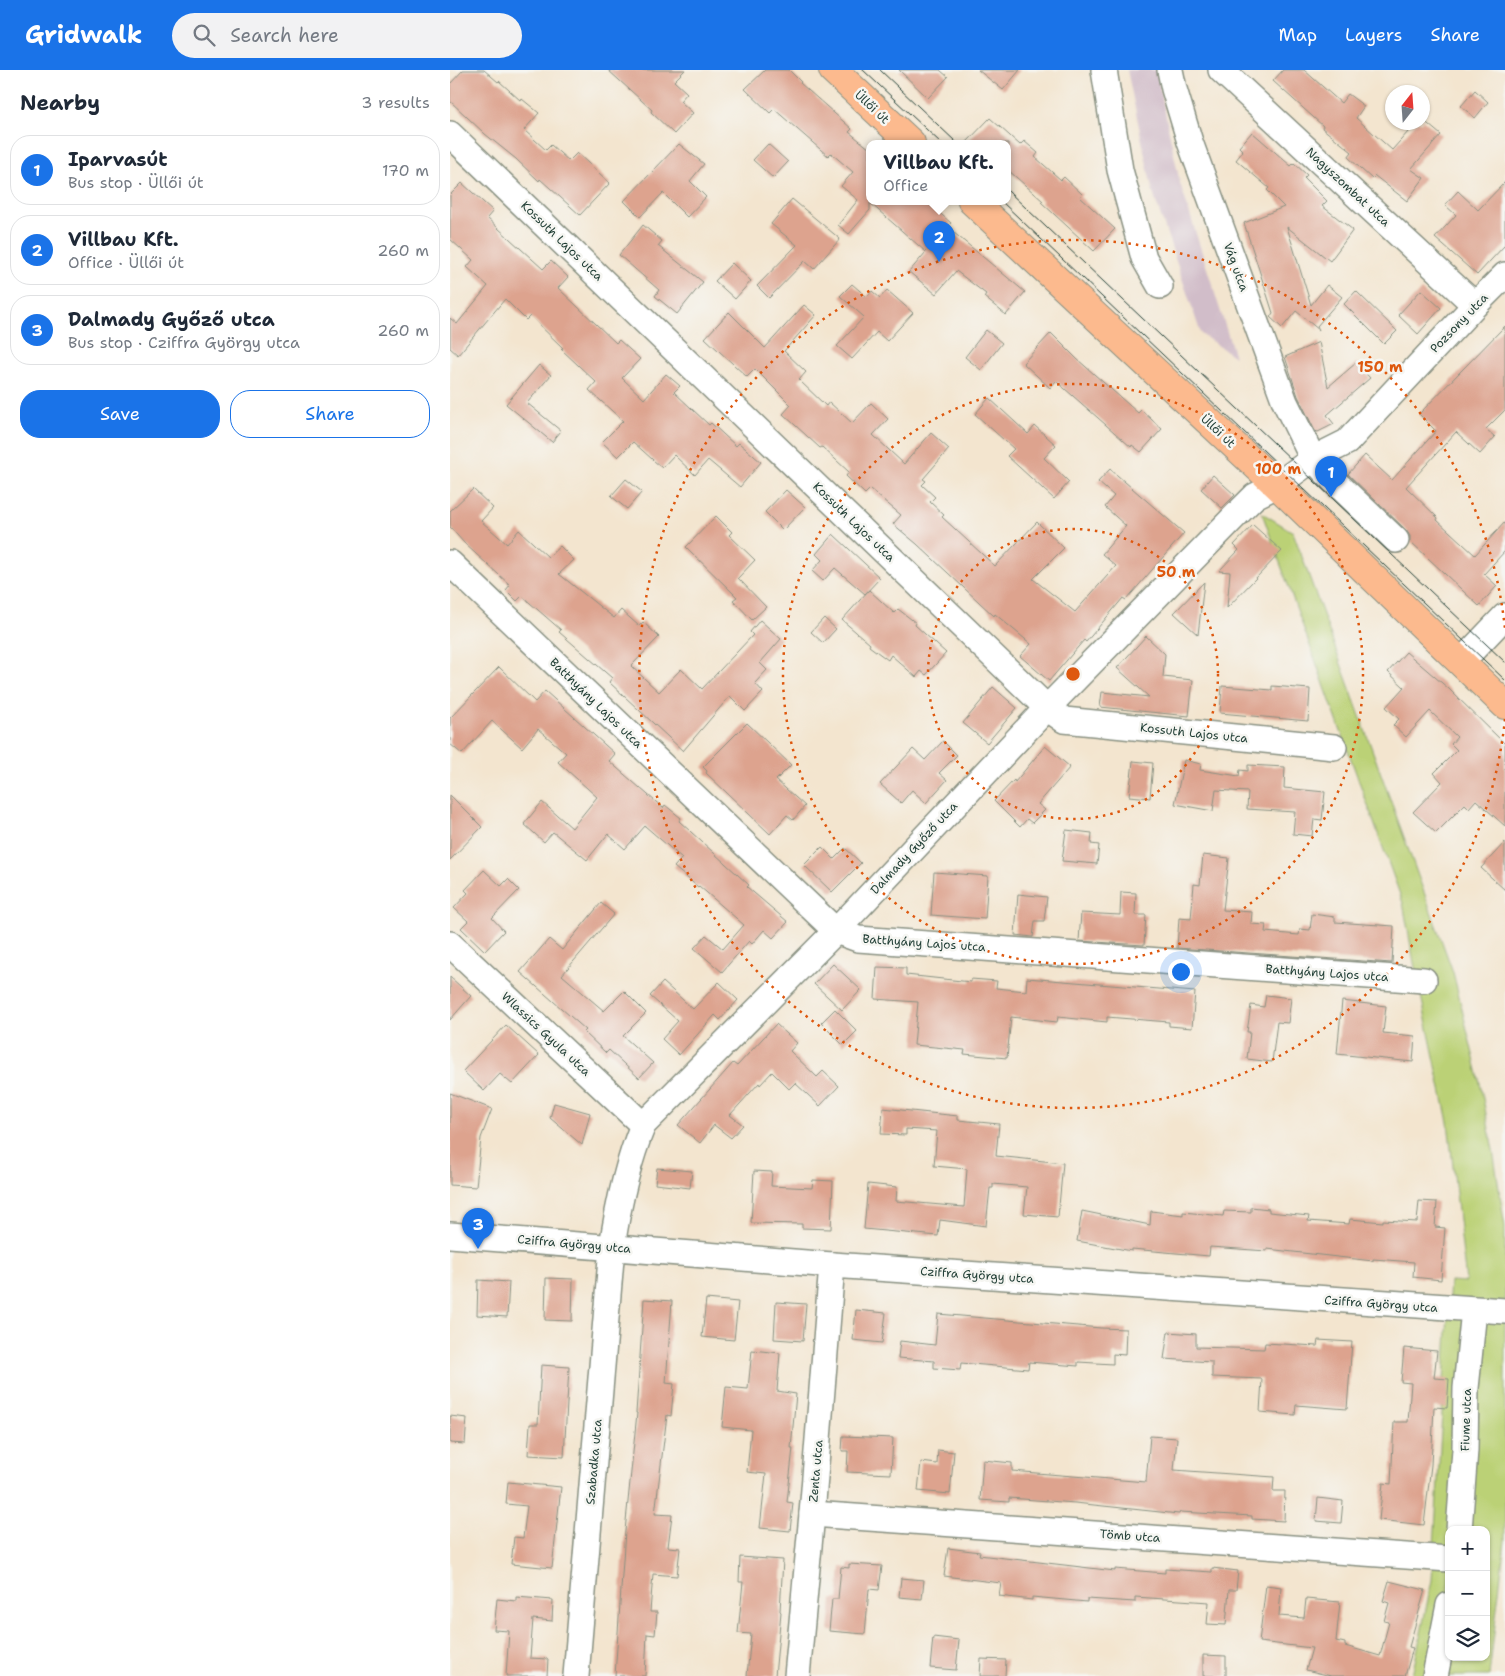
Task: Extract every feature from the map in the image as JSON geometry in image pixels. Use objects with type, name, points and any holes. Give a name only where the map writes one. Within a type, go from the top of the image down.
[{"type":"main road","name":"Üllői út","points":[[833,70],[908,140]]},
{"type":"main road","name":"Üllői út","points":[[976,205],[1277,485],[1505,705]]},
{"type":"street","points":[[1104,70],[1120,170],[1144,258],[1160,286]]},
{"type":"street","name":"Vág utca","points":[[1170,70],[1190,142],[1282,393],[1302,438],[1313,459],[1396,540]]},
{"type":"street","name":"Nagyszombat utca","points":[[1221,70],[1475,305]]},
{"type":"street","name":"Kossuth Lajos utca","points":[[450,134],[1047,708],[1064,720],[1334,747]]},
{"type":"street","name":"Pozsony utca","points":[[1277,485],[1313,459],[1347,442],[1475,305],[1505,276]]},
{"type":"street","name":"Dalmady Győző utca","points":[[612,1247],[633,1148],[643,1125],[836,931],[1047,708],[1255,496],[1277,485]]},
{"type":"street","name":"Batthyány Lajos utca","points":[[450,564],[836,931],[858,939],[1424,980]]},
{"type":"street","points":[[1460,662],[1505,616]]},
{"type":"street","name":"Wlassics Gyula utca","points":[[450,944],[643,1125]]},
{"type":"street","name":"Cziffra György utca","points":[[450,1235],[832,1265],[1505,1311]]},
{"type":"street","name":"Szabadka utca","points":[[576,1676],[612,1247]]},
{"type":"street","name":"Zenta utca","points":[[797,1676],[832,1265]]},
{"type":"street","name":"Fiume utca","points":[[1459,1526],[1465,1450],[1466,1388],[1474,1310]]},
{"type":"street","name":"Tömb utca","points":[[812,1514],[1445,1559]]},
{"type":"street","points":[[1435,1676],[1447,1616]]},
{"type":"shaded area","points":[[1127,70],[1156,70],[1180,183],[1235,357],[1201,334],[1153,193]]},
{"type":"green space","points":[[1262,513],[1293,532],[1453,972],[1480,1083],[1505,1227],[1505,1540],[1489,1676],[1412,1676],[1432,1580],[1450,1281],[1466,1282],[1448,1122],[1403,903]]},
{"type":"building","points":[[463,70],[484,70],[499,81],[521,101],[522,99],[539,113],[524,130],[546,150],[551,145],[569,161],[577,153],[610,183],[580,215],[485,134],[450,101],[450,84]]},
{"type":"building","points":[[608,70],[685,70],[674,81],[687,93],[680,101],[693,113],[674,134],[651,112],[652,110]]},
{"type":"building","points":[[765,70],[789,70],[800,83],[852,129],[849,132],[866,146],[866,205],[870,205],[870,210],[849,234],[838,225],[858,200],[841,186],[853,172],[831,153],[828,156],[774,109],[770,113],[745,89]]},
{"type":"building","points":[[899,70],[940,70],[948,77],[928,98]]},
{"type":"building","points":[[978,70],[1020,70],[1003,90]]},
{"type":"building","points":[[1283,70],[1304,70],[1341,103],[1348,94],[1364,106],[1356,118],[1392,150],[1410,130],[1430,130],[1430,126],[1441,135],[1411,169],[1424,178],[1407,201],[1375,176],[1372,179],[1348,157],[1352,152],[1322,128],[1323,126],[1273,81]]},
{"type":"building","points":[[1475,90],[1488,102],[1475,118],[1461,106]]},
{"type":"building","points":[[990,118],[1020,145],[1024,141],[1038,153],[1035,157],[1061,180],[1064,177],[1082,194],[1080,197],[1115,229],[1094,251],[1011,173],[1011,140],[969,140]]},
{"type":"building","points":[[1252,132],[1291,166],[1294,163],[1307,175],[1304,178],[1327,201],[1322,206],[1353,230],[1330,261],[1287,227],[1311,305],[1327,285],[1342,297],[1317,326],[1319,330],[1296,311],[1282,328],[1270,317],[1273,313],[1244,223],[1284,207],[1267,190],[1269,188],[1236,160],[1243,151],[1239,147]]},
{"type":"building","points":[[679,144],[704,164],[690,181],[706,197],[687,217],[663,193],[640,217],[624,201]]},
{"type":"building","points":[[768,144],[788,162],[773,178],[753,160]]},
{"type":"building","points":[[1505,182],[1505,245],[1477,275],[1435,238],[1456,215],[1445,205],[1458,191],[1478,210]]},
{"type":"building","points":[[462,183],[493,211],[487,218],[543,269],[551,261],[568,277],[558,288],[616,343],[619,340],[640,359],[622,378],[644,399],[666,374],[680,386],[674,392],[709,425],[711,423],[736,446],[739,443],[761,462],[740,487],[708,460],[695,475],[674,455],[662,468],[633,442],[618,457],[602,442],[623,421],[589,390],[596,382],[530,316],[526,320],[505,299],[458,355],[450,348],[450,318],[457,324],[488,286],[467,267],[473,260],[450,239],[450,195]]},
{"type":"building","points":[[792,199],[840,239],[814,269],[805,261],[769,298],[757,286],[797,245],[771,224]]},
{"type":"building","points":[[872,205],[931,205],[951,223],[947,227],[1025,292],[1006,315],[984,297],[986,294],[956,271],[936,294],[909,272],[926,252]]},
{"type":"building","points":[[643,225],[662,241],[658,246],[703,282],[677,314],[655,296],[659,290],[619,255]]},
{"type":"building","points":[[732,263],[751,281],[735,299],[715,281]]},
{"type":"building","points":[[852,284],[867,297],[872,291],[880,298],[887,290],[913,313],[887,341],[877,332],[852,359],[837,346],[864,317],[840,296]]},
{"type":"building","points":[[1421,290],[1441,308],[1418,334],[1398,315]]},
{"type":"building","points":[[1356,291],[1397,331],[1384,344],[1344,304]]},
{"type":"building","points":[[804,305],[816,315],[784,351],[806,372],[799,380],[826,406],[829,402],[852,423],[871,403],[888,419],[873,435],[904,464],[931,433],[949,449],[923,479],[926,481],[922,485],[935,497],[930,502],[944,515],[942,517],[995,566],[1037,522],[1064,548],[1033,579],[1075,612],[1116,566],[1102,554],[1126,526],[1105,507],[1114,496],[1098,482],[1110,469],[1184,533],[1126,600],[1123,598],[1086,642],[1084,640],[1049,681],[1020,656],[1031,644],[995,614],[994,616],[893,524],[901,515],[870,489],[865,494],[846,476],[849,472],[783,414],[791,405],[755,369],[747,377],[705,338],[729,312],[765,348]]},
{"type":"building","points":[[1505,326],[1505,410],[1486,429],[1495,437],[1480,454],[1456,432],[1406,487],[1438,518],[1437,520],[1475,555],[1505,522],[1505,551],[1484,574],[1497,586],[1479,606],[1410,541],[1410,536],[1406,530],[1348,474],[1365,455],[1392,480],[1436,431],[1419,414]]},
{"type":"building","points":[[986,330],[1002,343],[981,370],[965,357]]},
{"type":"building","points":[[1051,333],[1077,359],[1138,413],[1141,410],[1162,429],[1141,452],[1132,445],[1131,447],[1056,381],[1050,388],[1023,363]]},
{"type":"building","points":[[1319,342],[1328,387],[1356,363],[1370,378],[1327,415],[1334,424],[1318,432],[1315,431],[1298,396],[1285,357]]},
{"type":"building","points":[[539,365],[551,375],[527,403],[561,431],[552,442],[506,404]]},
{"type":"building","points":[[989,398],[1028,434],[1035,426],[1056,445],[1044,458],[1069,482],[1054,499],[1007,456],[1014,449],[975,414]]},
{"type":"building","points":[[1213,475],[1235,495],[1222,508],[1201,489]]},
{"type":"building","points":[[626,479],[642,492],[627,509],[611,496]]},
{"type":"building","points":[[473,489],[493,508],[481,521],[507,544],[519,530],[548,557],[560,546],[574,560],[559,574],[614,618],[621,610],[639,626],[643,622],[659,637],[631,666],[659,692],[681,669],[702,689],[753,635],[750,632],[760,620],[781,639],[760,663],[767,670],[755,683],[763,692],[745,711],[730,696],[683,751],[609,682],[612,678],[559,632],[561,630],[522,596],[517,601],[506,590],[510,585],[464,543],[450,527],[450,511]]},
{"type":"building","points":[[786,490],[805,507],[783,530],[765,512]]},
{"type":"building","points":[[716,516],[732,532],[729,535],[755,560],[738,578],[766,607],[752,620],[733,600],[737,597],[686,547]]},
{"type":"building","points":[[1253,525],[1282,551],[1227,608],[1230,572],[1219,571],[1239,550],[1234,545]]},
{"type":"building","points":[[833,534],[880,578],[865,594],[835,568],[823,581],[812,571],[822,560],[816,554]]},
{"type":"building","points":[[1204,582],[1198,635],[1174,613]]},
{"type":"building","points":[[869,590],[894,613],[898,609],[916,623],[915,625],[946,653],[926,675],[921,671],[916,677],[891,655],[888,660],[869,646],[870,644],[842,620]]},
{"type":"building","points":[[824,618],[836,629],[823,643],[811,632]]},
{"type":"building","points":[[1146,636],[1165,654],[1163,677],[1193,680],[1189,716],[1100,707],[1102,692],[1149,697],[1117,668]]},
{"type":"building","points":[[1406,652],[1449,689],[1505,744],[1505,826],[1476,800],[1469,808],[1465,804],[1436,833],[1413,812],[1442,782],[1434,773],[1457,750],[1451,744],[1457,737],[1430,711],[1406,737],[1393,725],[1399,719],[1386,707],[1404,687],[1388,672]]},
{"type":"building","points":[[499,667],[535,702],[545,691],[615,754],[609,761],[663,808],[665,805],[681,818],[679,821],[749,885],[747,887],[788,922],[773,938],[764,930],[752,944],[749,941],[722,972],[694,948],[706,935],[723,949],[744,925],[674,867],[682,858],[645,826],[625,849],[608,834],[587,860],[553,832],[544,842],[524,824],[542,802],[572,828],[597,797],[558,762],[566,753],[538,729],[522,748],[492,721],[462,754],[450,744],[450,718]]},
{"type":"building","points":[[1222,686],[1272,690],[1272,686],[1310,689],[1308,721],[1220,713]]},
{"type":"building","points":[[993,687],[1017,708],[987,743],[963,723]]},
{"type":"building","points":[[747,723],[791,765],[776,780],[805,806],[793,820],[787,815],[770,834],[706,773],[707,771],[703,767]]},
{"type":"building","points":[[943,741],[957,755],[939,773],[947,780],[926,803],[912,790],[901,803],[880,784],[913,749],[925,760]]},
{"type":"building","points":[[1045,746],[1070,767],[1038,804],[1045,810],[1032,823],[1027,819],[1020,827],[994,801],[1014,780],[1015,782]]},
{"type":"building","points":[[1184,760],[1201,764],[1200,770],[1239,776],[1240,770],[1248,771],[1248,765],[1285,767],[1284,788],[1325,792],[1322,820],[1314,819],[1312,836],[1293,834],[1295,812],[1247,809],[1248,792],[1216,790],[1213,811],[1175,804]]},
{"type":"building","points":[[1133,761],[1153,763],[1150,798],[1129,796]]},
{"type":"building","points":[[450,795],[482,827],[450,860]]},
{"type":"building","points":[[1066,830],[1092,833],[1091,844],[1099,845],[1097,864],[1062,861]]},
{"type":"building","points":[[1505,842],[1505,890],[1481,868]]},
{"type":"building","points":[[822,847],[834,859],[845,848],[861,863],[832,892],[804,865]]},
{"type":"building","points":[[1203,855],[1229,858],[1223,910],[1252,912],[1251,924],[1266,925],[1265,932],[1299,935],[1300,929],[1310,930],[1312,914],[1335,917],[1335,922],[1394,926],[1392,963],[1177,948],[1179,918],[1191,919],[1194,884],[1200,885]]},
{"type":"building","points":[[484,870],[501,886],[508,879],[519,890],[492,918],[504,931],[485,951],[461,928],[468,921],[454,908],[468,893],[465,890]]},
{"type":"building","points":[[934,872],[988,876],[985,919],[931,915]]},
{"type":"building","points":[[1121,892],[1136,893],[1135,915],[1146,915],[1144,945],[1079,941],[1081,913],[1120,915]]},
{"type":"building","points":[[1018,894],[1047,897],[1044,921],[1035,921],[1033,937],[1015,935]]},
{"type":"building","points":[[601,903],[614,914],[562,975],[604,1011],[624,991],[646,1013],[623,1036],[653,1063],[639,1078],[609,1050],[606,1053],[584,1032],[586,1030],[520,972],[549,939],[562,950]]},
{"type":"building","points":[[833,964],[861,990],[842,1010],[814,984]]},
{"type":"building","points":[[877,967],[906,968],[906,975],[971,982],[971,979],[997,981],[996,988],[1026,991],[1027,978],[1195,992],[1192,1028],[1169,1026],[1169,1022],[1107,1017],[1107,1022],[1058,1017],[1057,1022],[1011,1017],[1007,1058],[964,1054],[965,1050],[914,1045],[918,1002],[875,999]]},
{"type":"building","points":[[450,977],[471,996],[450,1020]]},
{"type":"building","points":[[663,982],[693,1009],[719,982],[738,1000],[720,1020],[715,1015],[679,1055],[662,1039],[678,1021],[650,996]]},
{"type":"building","points":[[1266,995],[1291,998],[1288,1023],[1277,1022],[1272,1062],[1247,1059],[1250,1032],[1247,1032],[1251,1005],[1264,1007]]},
{"type":"building","points":[[1342,1001],[1386,1006],[1383,1033],[1415,1036],[1413,1062],[1337,1054]]},
{"type":"building","points":[[835,1009],[857,1031],[843,1045],[821,1023]]},
{"type":"building","points":[[776,1024],[797,1043],[790,1051],[817,1077],[823,1071],[839,1086],[820,1106],[795,1083],[789,1089],[772,1072],[760,1085],[759,1083],[730,1115],[743,1125],[731,1138],[714,1125],[700,1143],[678,1125],[733,1063],[737,1066]]},
{"type":"building","points":[[506,1025],[539,1055],[512,1084],[500,1074],[484,1091],[463,1071]]},
{"type":"building","points":[[450,1093],[492,1109],[481,1138],[476,1187],[450,1185]]},
{"type":"building","points":[[554,1103],[590,1113],[582,1145],[550,1118]]},
{"type":"building","points":[[883,1108],[958,1116],[958,1120],[999,1124],[996,1156],[1063,1163],[1058,1217],[1024,1214],[1027,1187],[993,1184],[993,1188],[990,1188],[986,1226],[940,1220],[938,1236],[864,1229],[868,1184],[897,1187],[896,1201],[964,1207],[967,1169],[934,1166],[937,1131],[906,1129],[906,1135],[881,1134]]},
{"type":"building","points":[[657,1168],[692,1171],[690,1188],[655,1184]]},
{"type":"building","points":[[754,1171],[772,1172],[771,1186],[812,1188],[813,1180],[833,1181],[831,1229],[802,1228],[802,1224],[751,1223]]},
{"type":"building","points":[[1419,1201],[1437,1202],[1435,1227],[1445,1228],[1441,1280],[1413,1277],[1414,1262],[1373,1259],[1373,1261],[1267,1249],[1267,1251],[1210,1247],[1209,1256],[1132,1249],[1132,1251],[1077,1241],[1082,1211],[1150,1225],[1151,1211],[1183,1215],[1183,1212],[1223,1216],[1224,1211],[1251,1212],[1251,1207],[1269,1209],[1269,1212],[1309,1216],[1308,1221],[1349,1224],[1350,1219],[1383,1222],[1383,1220],[1417,1222]]},
{"type":"building","points":[[546,1278],[573,1279],[572,1321],[545,1320]]},
{"type":"building","points":[[478,1280],[509,1282],[507,1317],[477,1315]]},
{"type":"building","points":[[644,1299],[672,1301],[666,1383],[674,1384],[671,1416],[667,1415],[655,1514],[672,1515],[668,1547],[680,1548],[677,1576],[653,1574],[650,1612],[657,1612],[655,1635],[647,1634],[645,1676],[615,1676],[625,1531],[637,1413]]},
{"type":"building","points":[[706,1299],[738,1302],[734,1340],[702,1337]]},
{"type":"building","points":[[776,1302],[806,1304],[803,1341],[774,1339]]},
{"type":"building","points":[[856,1310],[886,1313],[882,1343],[853,1340]]},
{"type":"building","points":[[938,1314],[1126,1329],[1125,1355],[1113,1354],[1113,1364],[1078,1362],[1078,1366],[1029,1362],[1028,1369],[961,1363],[960,1370],[934,1368],[934,1361],[898,1358],[900,1341],[935,1345]]},
{"type":"building","points":[[1168,1332],[1196,1334],[1196,1347],[1264,1349],[1265,1343],[1317,1346],[1318,1340],[1352,1342],[1347,1409],[1296,1405],[1295,1415],[1260,1412],[1262,1379],[1212,1377],[1212,1362],[1164,1359]]},
{"type":"building","points":[[1404,1348],[1437,1351],[1434,1378],[1449,1379],[1447,1408],[1434,1407],[1431,1465],[1424,1525],[1379,1520],[1383,1483],[1391,1484],[1394,1422],[1408,1422],[1411,1383],[1401,1382]]},
{"type":"building","points":[[752,1350],[780,1353],[777,1391],[796,1394],[787,1502],[793,1503],[790,1531],[760,1528],[766,1474],[747,1472],[751,1430],[722,1427],[726,1387],[748,1389]]},
{"type":"building","points":[[541,1365],[569,1367],[564,1457],[528,1455],[530,1424],[538,1424]]},
{"type":"building","points":[[450,1416],[467,1418],[465,1444],[450,1443]]},
{"type":"building","points":[[843,1436],[893,1438],[891,1474],[847,1472],[848,1451],[842,1451]]},
{"type":"building","points":[[1150,1436],[1177,1438],[1174,1470],[1274,1477],[1273,1491],[1285,1491],[1284,1521],[1252,1519],[1252,1516],[1180,1512],[1179,1514],[1009,1498],[1009,1502],[980,1500],[983,1460],[1012,1463],[1012,1471],[1146,1482]]},
{"type":"building","points":[[938,1450],[954,1452],[950,1494],[918,1491],[921,1462],[937,1464]]},
{"type":"building","points":[[508,1482],[561,1487],[552,1568],[511,1564],[514,1537],[523,1538],[527,1506],[506,1504]]},
{"type":"building","points":[[1318,1498],[1343,1501],[1341,1523],[1316,1521]]},
{"type":"building","points":[[948,1548],[980,1552],[979,1555],[1115,1571],[1115,1569],[1165,1573],[1165,1569],[1212,1572],[1212,1568],[1238,1571],[1236,1590],[1229,1590],[1226,1625],[1207,1624],[1209,1602],[1135,1597],[1135,1602],[1087,1599],[1087,1602],[1032,1597],[1032,1600],[999,1596],[1001,1583],[944,1576]]},
{"type":"building","points":[[740,1557],[783,1560],[781,1612],[775,1676],[747,1676],[751,1634],[738,1633],[743,1582],[739,1582]]},
{"type":"building","points":[[849,1564],[882,1566],[879,1590],[869,1589],[865,1634],[829,1631],[832,1599],[838,1599],[841,1567],[849,1568]]},
{"type":"building","points":[[901,1578],[924,1580],[922,1599],[899,1597]]},
{"type":"building","points":[[1389,1581],[1425,1590],[1409,1647],[1413,1648],[1405,1676],[1331,1676],[1306,1670],[1312,1648],[1259,1642],[1266,1585],[1281,1587],[1279,1616],[1304,1618],[1306,1599],[1340,1602],[1336,1641],[1345,1643],[1345,1646],[1380,1656],[1389,1622],[1384,1621],[1389,1603],[1383,1601]]},
{"type":"building","points":[[516,1597],[553,1600],[552,1621],[533,1619],[530,1658],[548,1659],[547,1676],[506,1676],[509,1631],[494,1630],[497,1599],[516,1601]]},
{"type":"building","points":[[933,1637],[959,1640],[956,1670],[930,1668]]},
{"type":"building","points":[[1203,1655],[1226,1656],[1226,1676],[1203,1676]]},
{"type":"building","points":[[981,1659],[1006,1660],[1005,1676],[980,1676]]},
{"type":"tram line","points":[[863,70],[938,140]]},
{"type":"tram line","points":[[880,70],[954,140]]},
{"type":"tram line","points":[[1011,194],[1505,662]]},
{"type":"tram line","points":[[1005,205],[1505,680]]},
{"type":"place","name":"Villbau Kft.","points":[[939,262]]},
{"type":"place","name":"Iparvasút","points":[[1331,497]]},
{"type":"place","name":"Dalmady Győző utca","points":[[478,1249]]}]
